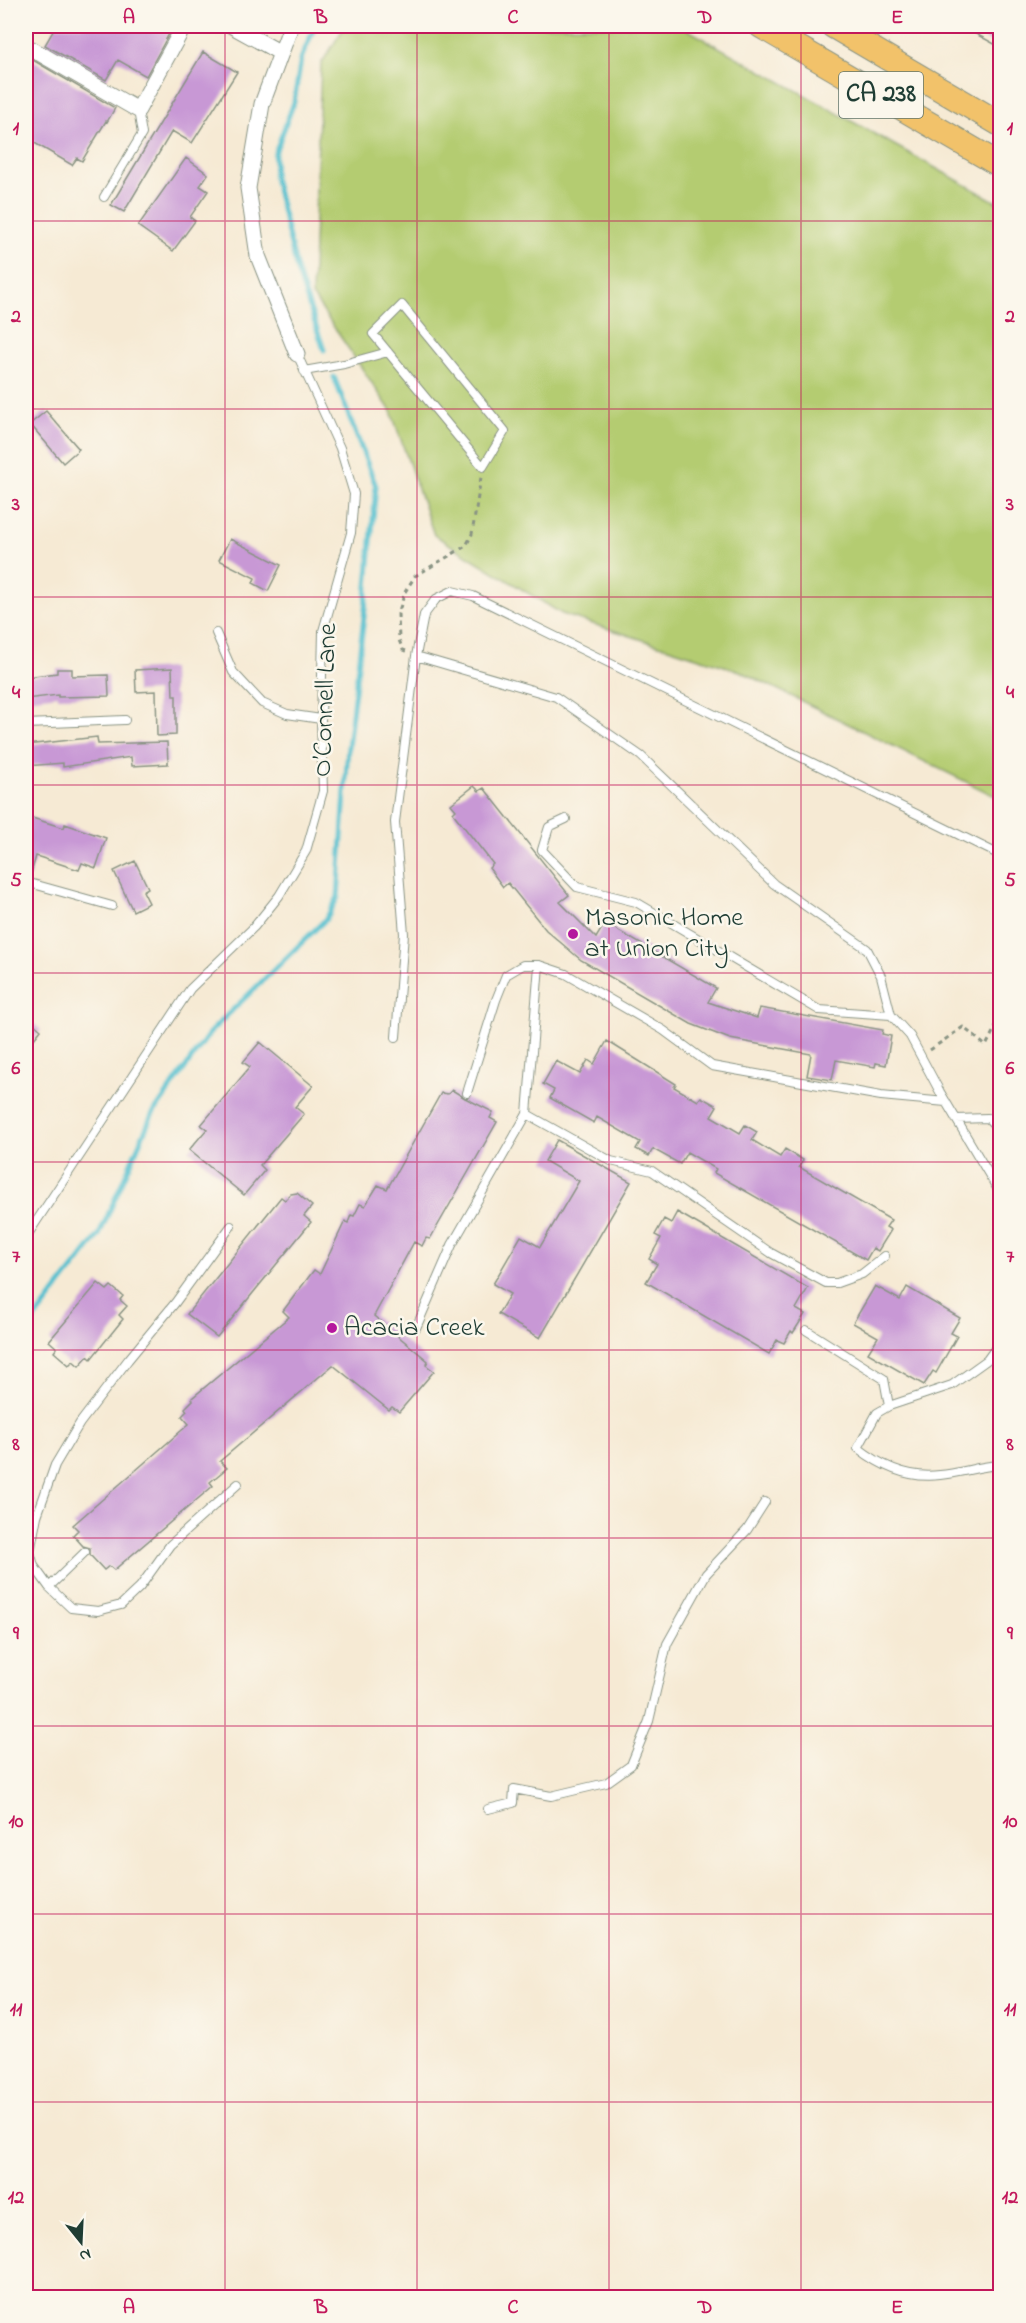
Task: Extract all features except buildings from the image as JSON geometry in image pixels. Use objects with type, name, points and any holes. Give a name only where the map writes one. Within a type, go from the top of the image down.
[{"type":"main road","name":"CA 238","points":[[761,26],[1000,165]]},
{"type":"main road","name":"CA 238","points":[[833,26],[1000,124]]},
{"type":"street","points":[[32,49],[138,110],[184,26]]},
{"type":"street","points":[[232,26],[279,52]]},
{"type":"street","name":"O’Connell Lane","points":[[291,26],[279,52],[262,104],[248,188],[258,256],[297,354]]},
{"type":"lane","points":[[104,197],[142,134],[138,110]]},
{"type":"lane","points":[[402,305],[504,431],[483,467],[373,334],[402,305]]},
{"type":"lane","points":[[304,371],[344,364],[388,352]]},
{"type":"lane","name":"O’Connell Lane","points":[[26,1237],[190,989],[254,927],[279,896],[306,851],[324,791],[321,719],[323,632],[351,533],[354,494],[340,448],[297,354]]},
{"type":"lane","points":[[396,1037],[404,934],[395,822],[416,656],[424,615],[436,599],[452,591],[473,596],[1000,855]]},
{"type":"lane","points":[[216,633],[233,672],[262,703],[287,714],[321,719]]},
{"type":"lane","points":[[416,656],[556,698],[641,756],[774,884],[867,949],[881,976],[891,1015],[910,1036],[1000,1193]]},
{"type":"lane","points":[[26,724],[125,720]]},
{"type":"lane","points":[[566,819],[549,827],[542,850],[577,887],[636,902],[819,1010],[891,1015]]},
{"type":"lane","points":[[26,882],[112,906]]},
{"type":"lane","points":[[467,1093],[506,975],[523,965],[539,965],[566,974],[663,1030],[712,1066],[881,1096],[946,1102]]},
{"type":"lane","points":[[416,1328],[452,1245],[527,1114],[539,965]]},
{"type":"lane","points":[[527,1114],[611,1161],[652,1171],[771,1253],[826,1283],[837,1283],[862,1274],[885,1256]]},
{"type":"lane","points":[[956,1119],[988,1118],[1000,1131]]},
{"type":"lane","points":[[231,1226],[175,1303],[80,1423],[55,1465],[37,1516],[30,1552],[34,1566],[49,1587],[71,1608],[98,1611],[121,1605],[140,1587],[170,1545],[238,1484]]},
{"type":"lane","points":[[806,1330],[884,1379],[889,1406]]},
{"type":"lane","points":[[1000,1342],[987,1360],[952,1385],[889,1406],[877,1413],[858,1448],[873,1460],[898,1471],[938,1476],[1000,1465]]},
{"type":"lane","points":[[488,1809],[513,1803],[514,1789],[551,1796],[606,1783],[631,1765],[649,1721],[667,1644],[706,1574],[747,1530],[765,1503]]},
{"type":"lane","points":[[49,1587],[85,1552]]},
{"type":"path","points":[[416,656],[403,650],[399,640],[398,614],[405,592],[415,576],[466,546],[472,534],[483,467]]},
{"type":"path","points":[[921,1056],[963,1027],[986,1046],[1000,1018]]},
{"type":"green space","points":[[345,26],[681,26],[1000,204],[1000,796],[997,797],[740,671],[562,614],[434,535],[391,411],[312,295],[321,64]]},
{"type":"waterway","points":[[315,26],[301,59],[294,102],[275,153],[274,177],[297,270],[324,350]]},
{"type":"waterway","points":[[26,1330],[99,1235],[152,1115],[211,1031],[326,919],[338,897],[348,747],[365,609],[376,486],[334,377]]},
{"type":"place","name":"Masonic Home at Union City","points":[[573,934]]},
{"type":"place","name":"Acacia Creek","points":[[332,1328]]}]
